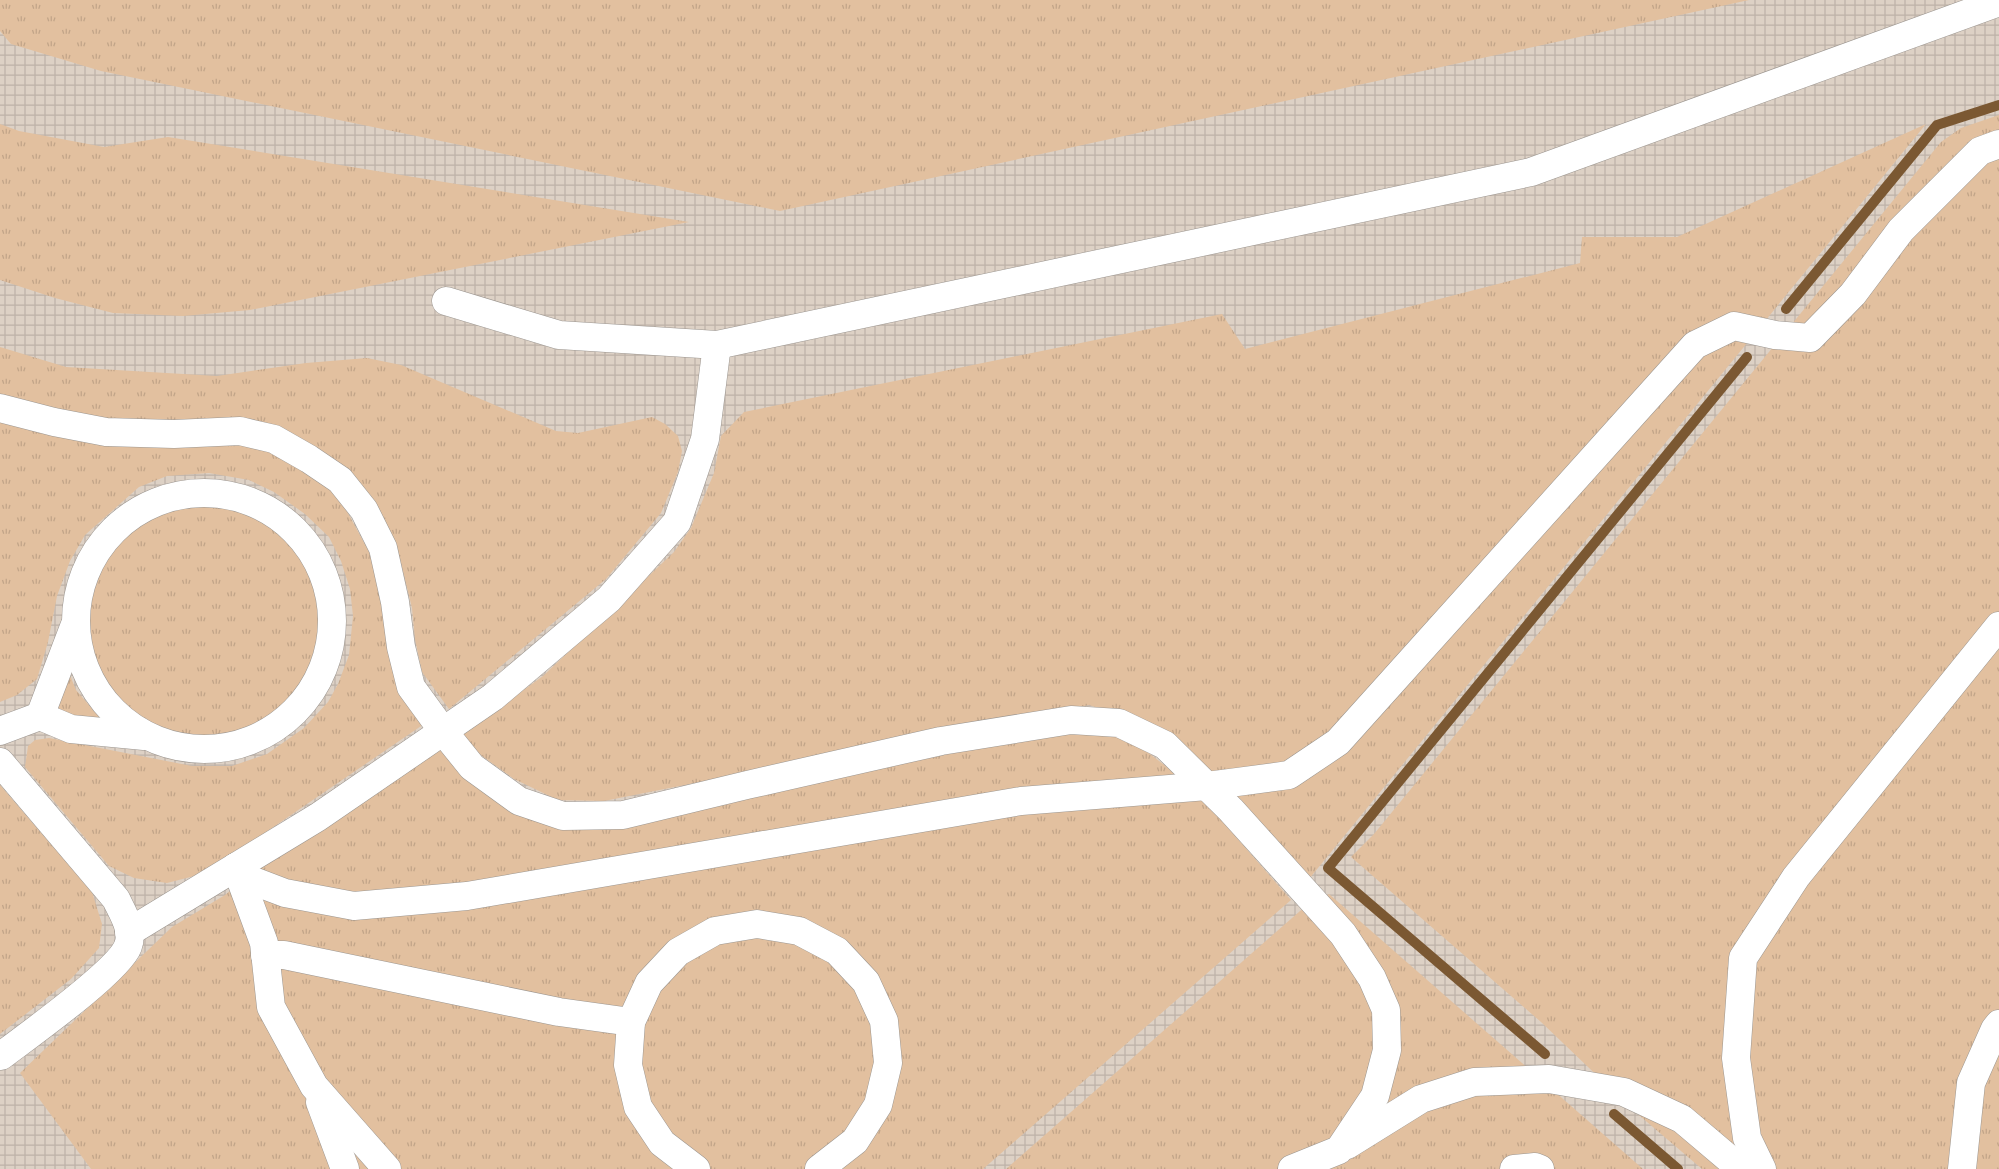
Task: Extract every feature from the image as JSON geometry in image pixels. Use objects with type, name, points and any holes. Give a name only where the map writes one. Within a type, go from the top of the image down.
[{"type":"lane","points":[[446,301],[559,335],[717,345],[1531,172],[1999,2]]},
{"type":"lane","points":[[236,867],[248,879],[285,893],[354,906],[467,896],[1021,801],[1207,786],[1289,775],[1338,742],[1695,345],[1734,326],[1775,335],[1810,338],[1853,294],[1901,230],[1980,151],[1999,144]]},
{"type":"lane","points":[[129,932],[318,816],[493,697],[609,599],[677,522],[705,439],[717,345]]},
{"type":"lane","points":[[0,408],[54,422],[106,432],[174,434],[240,431],[274,439],[340,480],[364,510],[383,548],[395,602],[401,648],[411,686],[443,731],[472,767],[519,801],[563,816],[623,815],[941,741],[1071,720],[1119,723],[1165,746],[1231,810],[1343,934],[1372,978],[1386,1010],[1387,1050],[1375,1096],[1340,1150],[1292,1169]]},
{"type":"lane","points":[[0,731],[40,716],[71,729],[145,736],[185,749],[227,748],[267,734],[300,708],[323,672],[333,632],[330,590],[313,551],[285,520],[248,500],[207,492],[166,498],[128,517],[98,548],[80,585],[75,627],[40,716]]},
{"type":"lane","points":[[1762,1169],[1747,1138],[1736,1058],[1743,958],[1796,877],[1999,626]]},
{"type":"lane","points":[[75,627],[81,660],[95,691],[117,717],[145,736]]},
{"type":"lane","points":[[0,762],[116,899],[129,926],[128,946],[119,960],[83,992],[0,1056]]},
{"type":"lane","points":[[236,867],[264,943],[271,1007],[314,1086],[344,1169]]},
{"type":"lane","points":[[696,1169],[662,1143],[638,1107],[628,1065],[631,1022],[649,983],[678,952],[715,931],[758,924],[800,931],[838,951],[866,982],[884,1020],[888,1063],[878,1105],[855,1141],[819,1169]]},
{"type":"lane","points":[[265,955],[284,955],[559,1012],[631,1022]]},
{"type":"lane","points":[[1962,1169],[1971,1083],[1999,1024]]},
{"type":"lane","points":[[1307,1169],[1421,1100],[1474,1082],[1549,1079],[1624,1092],[1649,1103],[1682,1119],[1741,1169]]},
{"type":"lane","points":[[314,1086],[387,1169]]},
{"type":"lane","points":[[1514,1169],[1540,1169]]},
{"type":"shaded area","points":[[0,0],[1999,0],[1999,1169],[0,1169]]},
{"type":"green space","points":[[0,0],[1749,0],[780,211],[101,71],[11,44],[0,31]]},
{"type":"green space","points":[[1999,115],[1999,1169],[1702,1169],[1633,1110],[1541,1022],[1351,857],[1374,834],[1941,142],[1961,128]]},
{"type":"green space","points":[[0,124],[19,131],[104,147],[168,137],[689,222],[250,310],[183,316],[113,313],[55,298],[0,280]]},
{"type":"green space","points":[[1926,124],[1309,879],[1121,715],[1089,705],[604,801],[558,800],[514,779],[471,748],[463,734],[543,676],[674,552],[691,528],[714,473],[721,436],[744,412],[1222,314],[1245,349],[1580,263],[1582,237],[1677,237]]},
{"type":"green space","points":[[0,347],[66,367],[217,376],[306,363],[367,358],[401,365],[556,431],[578,433],[652,417],[665,424],[678,436],[682,451],[678,472],[661,513],[606,579],[449,709],[422,672],[415,639],[412,608],[398,551],[383,516],[358,483],[241,419],[126,422],[66,414],[0,394]]},
{"type":"green space","points":[[0,415],[237,443],[299,461],[338,495],[373,559],[427,722],[206,873],[167,883],[134,878],[109,866],[25,767],[28,746],[35,740],[49,738],[192,766],[232,766],[267,754],[304,728],[328,702],[338,684],[349,655],[353,616],[350,589],[341,561],[329,537],[305,514],[274,492],[249,480],[209,473],[167,476],[139,487],[85,535],[70,561],[57,596],[48,642],[37,679],[17,695],[0,702]]},
{"type":"green space","points":[[206,505],[240,510],[250,514],[270,525],[288,539],[302,557],[313,577],[317,587],[322,621],[317,655],[313,665],[302,685],[288,703],[270,717],[250,728],[240,732],[206,737],[172,732],[162,728],[142,717],[124,703],[110,685],[99,665],[95,655],[90,621],[95,587],[99,577],[110,557],[124,539],[142,525],[162,514],[172,510]]},
{"type":"green space","points":[[67,668],[76,690],[100,718],[65,717],[56,708]]},
{"type":"green space","points":[[1081,728],[1124,734],[1172,771],[1208,805],[1291,900],[983,1169],[91,1169],[20,1073],[172,927],[225,895],[251,873],[444,747],[537,819],[767,792]]},
{"type":"green space","points":[[0,785],[92,892],[102,924],[99,948],[71,979],[0,1034]]},
{"type":"green space","points":[[1329,894],[1643,1169],[1006,1169],[1300,911]]},
{"type":"waterway","points":[[1786,309],[1937,125],[1999,105]]},
{"type":"waterway","points":[[1545,1054],[1328,868],[1747,357]]},
{"type":"waterway","points":[[1614,1114],[1678,1169]]}]
